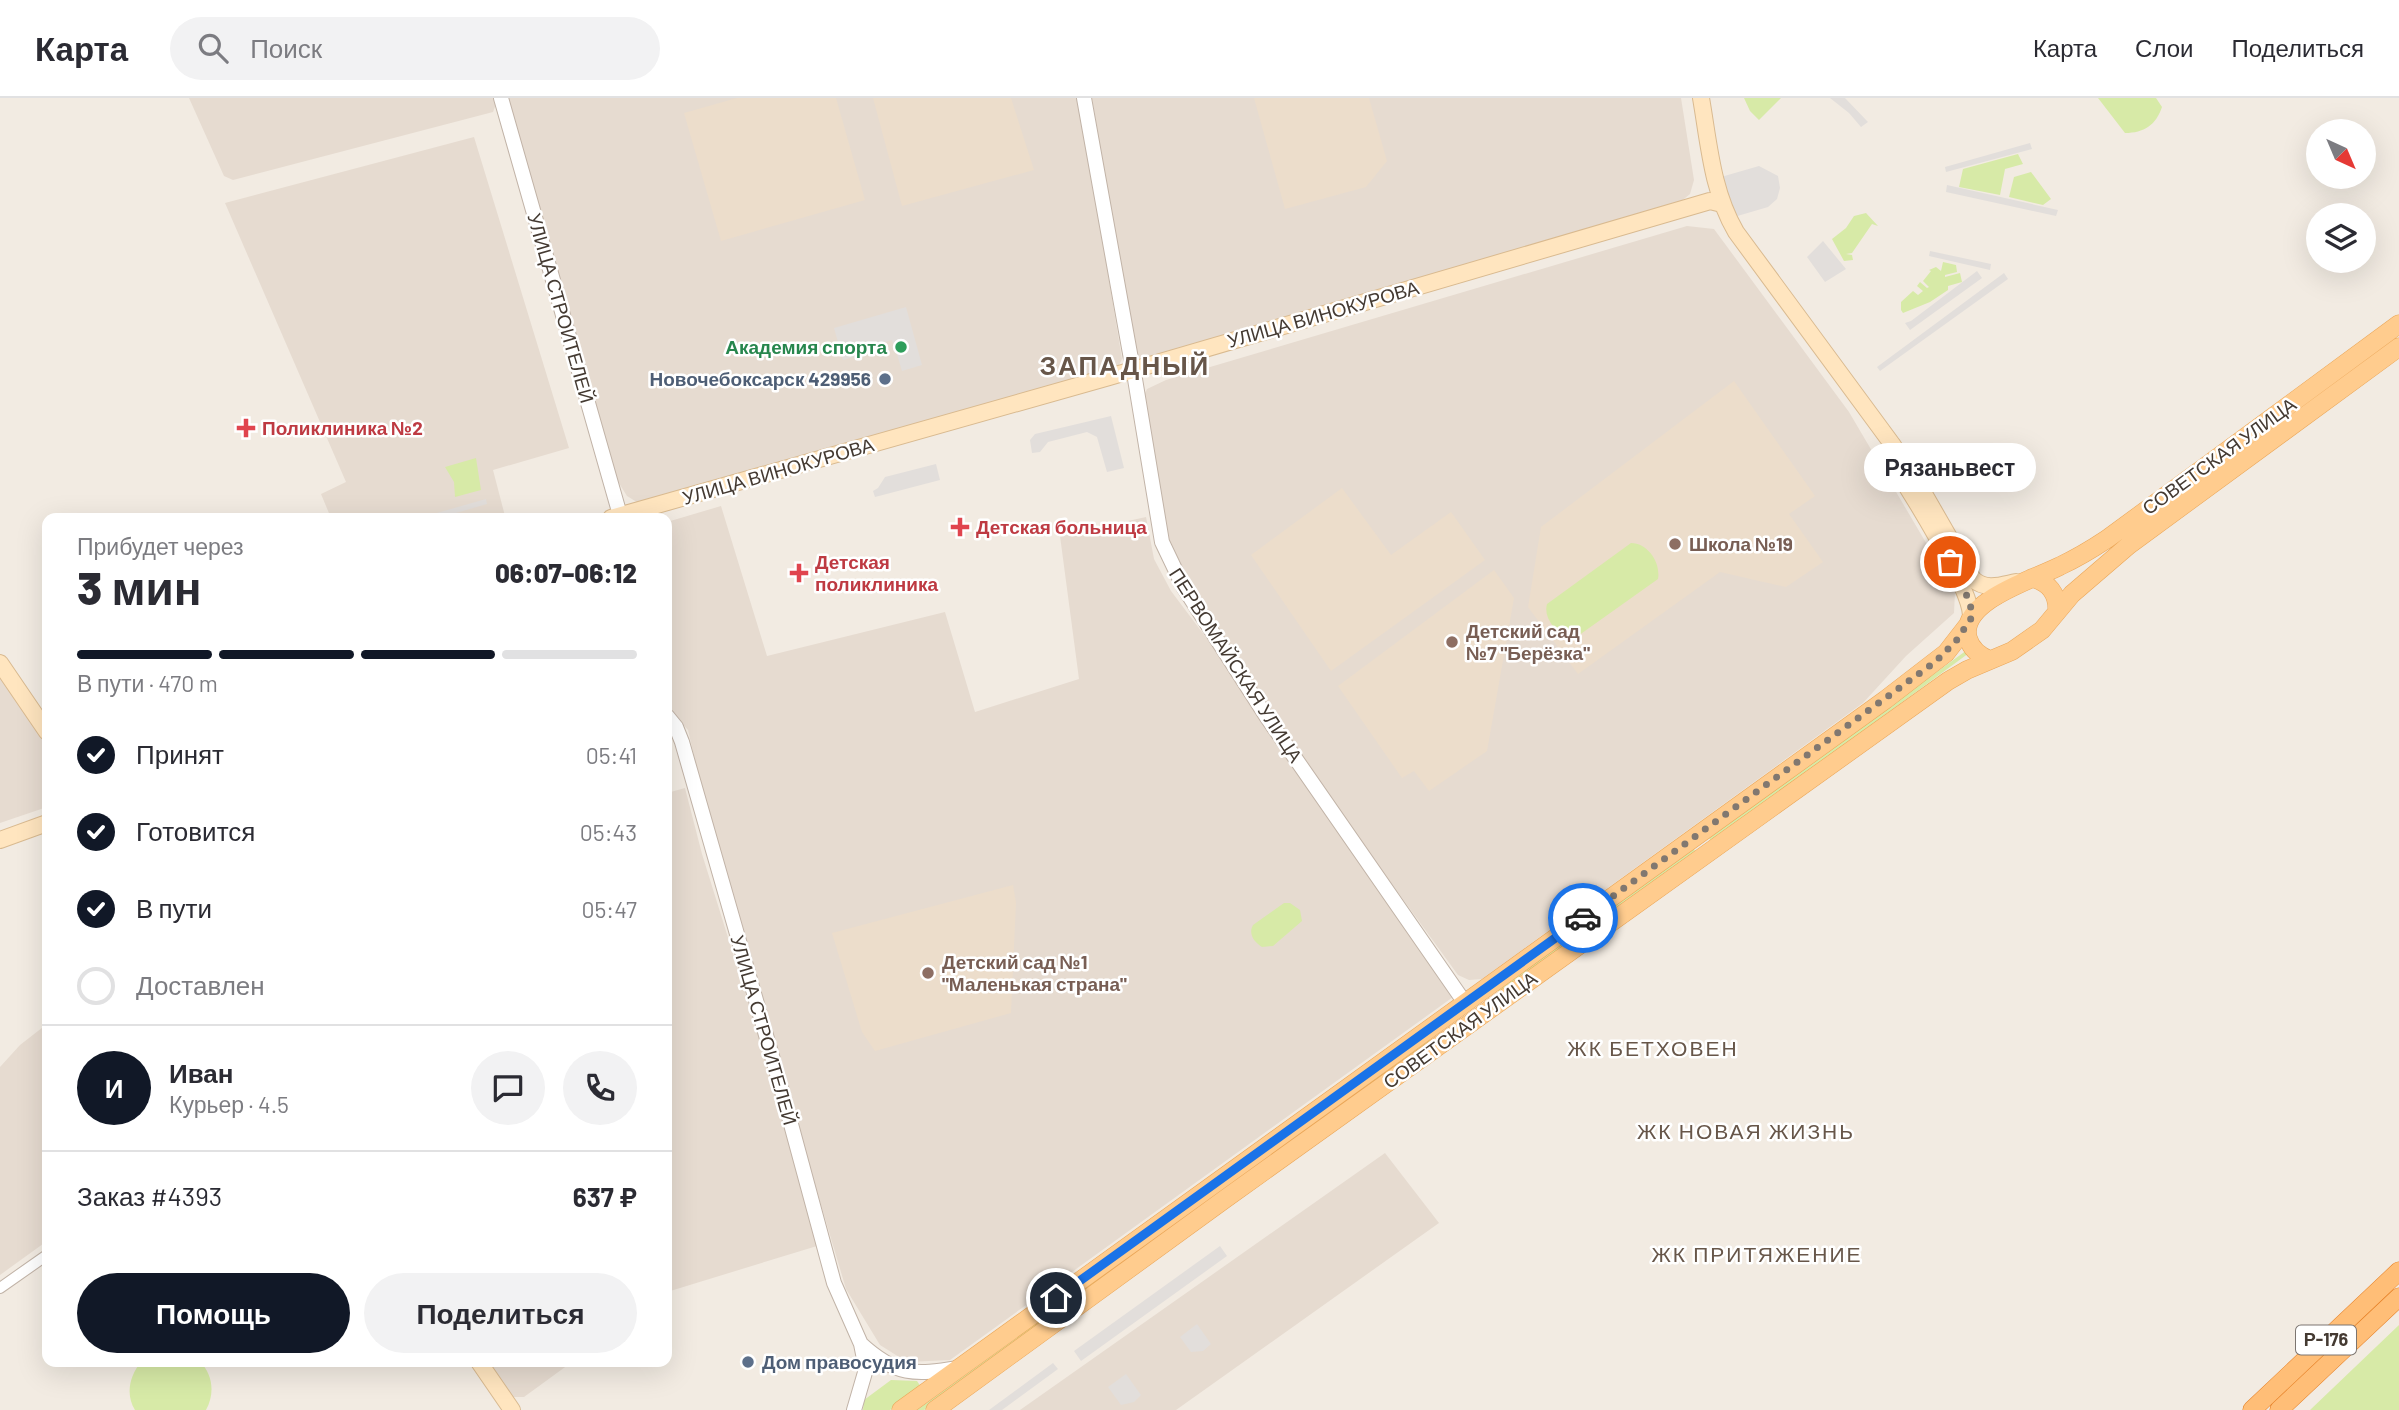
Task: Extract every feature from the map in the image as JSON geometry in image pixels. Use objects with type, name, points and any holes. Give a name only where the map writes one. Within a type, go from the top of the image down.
[{"type":"highway","name":"Р-176","points":[[2252,1410],[2399,1271]]},
{"type":"highway","name":"Р-176","points":[[2279,1410],[2399,1297]]},
{"type":"main road","points":[[1690,98],[1715,205],[1843,386],[1897,471],[1970,602],[1970,644],[1990,660]]},
{"type":"main road","points":[[1701,98],[1715,205]]},
{"type":"main road","name":"УЛИЦА ВИНОКУРОВА","points":[[633,513],[1134,375],[1715,205]]},
{"type":"main road","name":"СОВЕТСКАЯ УЛИЦА","points":[[901,1410],[1935,662],[1956,641],[1969,621],[2010,587],[2056,568],[2107,539],[2399,324]]},
{"type":"main road","name":"СОВЕТСКАЯ УЛИЦА","points":[[935,1410],[1948,681],[2012,652],[2042,630],[2100,568],[2129,545],[2399,346]]},
{"type":"main road","points":[[1843,386],[1919,485],[1973,579],[1982,586],[2028,579],[2042,580],[2056,597],[2057,611]]},
{"type":"main road","name":"УЛИЦА ВИНОКУРОВА","points":[[661,513],[847,456]]},
{"type":"main road","points":[[0,663],[42,725]]},
{"type":"main road","points":[[0,829],[42,815]]},
{"type":"main road","points":[[0,841],[42,825]]},
{"type":"main road","points":[[1696,836],[1708,853]]},
{"type":"main road","name":"ПЕРВОМАЙСКАЯ УЛИЦА","points":[[1465,1003],[1476,1019]]},
{"type":"main road","points":[[1214,1184],[1225,1199]]},
{"type":"main road","points":[[482,1367],[512,1410]]},
{"type":"street","name":"УЛИЦА СТРОИТЕЛЕЙ","points":[[501,98],[617,513]]},
{"type":"street","name":"ПЕРВОМАЙСКАЯ УЛИЦА","points":[[1084,98],[1162,542],[1184,589],[1266,716],[1465,1003]]},
{"type":"street","name":"УЛИЦА СТРОИТЕЛЕЙ","points":[[672,722],[682,742],[834,1283],[861,1344],[866,1369],[854,1410]]},
{"type":"street","points":[[0,1288],[42,1259]]},
{"type":"street","points":[[861,1344],[879,1360],[908,1372],[928,1373],[960,1367]]},
{"type":"shaded area","points":[[189,98],[495,98],[496,104],[493,112],[233,180],[224,176]]},
{"type":"shaded area","points":[[507,98],[1079,98],[1122,359],[1117,369],[640,504],[627,496],[617,480]]},
{"type":"shaded area","points":[[737,98],[836,98],[865,200],[721,241],[684,113]]},
{"type":"shaded area","points":[[873,98],[1011,98],[1034,170],[902,206]]},
{"type":"shaded area","points":[[1092,98],[1681,98],[1694,180],[1690,194],[1679,203],[1144,362],[1134,354]]},
{"type":"shaded area","points":[[1254,98],[1369,98],[1387,161],[1366,187],[1285,209]]},
{"type":"shaded area","points":[[1830,98],[1845,98],[1868,122],[1861,127]]},
{"type":"shaded area","points":[[474,137],[569,448],[493,470],[504,513],[329,513],[321,494],[346,482],[225,203]]},
{"type":"shaded area","points":[[2030,143],[2032,149],[1946,172],[1945,167]]},
{"type":"shaded area","points":[[1759,166],[1778,176],[1780,188],[1777,199],[1768,207],[1734,217],[1721,177]]},
{"type":"shaded area","points":[[1947,185],[2058,210],[2056,216],[1946,192]]},
{"type":"shaded area","points":[[1687,226],[1714,229],[1849,412],[1955,592],[1954,613],[1906,656],[1863,703],[1482,979],[1469,980],[1458,975],[1266,711],[1181,580],[1164,540],[1141,401],[1147,389],[1166,380]]},
{"type":"shaded area","points":[[1823,241],[1846,269],[1825,282],[1807,257]]},
{"type":"shaded area","points":[[1930,251],[1991,264],[1990,270],[1929,256]]},
{"type":"shaded area","points":[[1977,271],[1982,278],[1910,330],[1905,323]]},
{"type":"shaded area","points":[[2004,273],[2008,279],[1880,371],[1877,367]]},
{"type":"shaded area","points":[[906,307],[922,365],[902,371],[896,351],[904,349],[903,345],[894,347],[892,340],[860,349],[861,355],[843,360],[834,328]]},
{"type":"shaded area","name":"Школа №19","points":[[1734,381],[1815,496],[1789,514],[1823,562],[1786,587],[1720,572],[1578,674],[1528,607],[1541,527]]},
{"type":"shaded area","points":[[1111,416],[1124,468],[1107,472],[1097,437],[1087,432],[1048,442],[1040,452],[1032,453],[1030,440],[1035,434]]},
{"type":"shaded area","points":[[936,464],[940,480],[875,497],[873,491],[885,477]]},
{"type":"shaded area","points":[[1342,488],[1391,555],[1451,512],[1485,560],[1331,671],[1251,555]]},
{"type":"shaded area","points":[[486,499],[487,504],[456,513],[437,513]]},
{"type":"shaded area","points":[[721,506],[767,656],[945,612],[975,712],[1079,679],[1060,536],[1146,517],[1154,559],[1171,591],[1281,737],[1278,746],[1453,997],[950,1360],[907,1362],[880,1345],[846,1289],[716,851],[688,730],[672,712],[672,521]]},
{"type":"shaded area","name":"Детский сад №7 \"Берёзка\"","points":[[1494,570],[1514,598],[1487,751],[1429,791],[1414,771],[1402,778],[1338,686]]},
{"type":"shaded area","points":[[0,678],[42,739],[42,809],[0,823]]},
{"type":"shaded area","points":[[685,788],[702,854],[778,1098],[817,1246],[672,1290],[672,792]]},
{"type":"shaded area","name":"Детский сад №1 \"Маленькая страна\"","points":[[1013,885],[1016,903],[1011,1013],[875,1051],[862,1032],[832,933]]},
{"type":"shaded area","points":[[42,1028],[42,1245],[0,1275],[0,1067],[20,1045]]},
{"type":"shaded area","points":[[1385,1153],[1439,1223],[1176,1410],[1020,1410]]},
{"type":"shaded area","points":[[1220,1246],[1227,1256],[1081,1361],[1074,1351]]},
{"type":"shaded area","points":[[1197,1324],[1211,1344],[1203,1351],[1191,1352],[1180,1337]]},
{"type":"shaded area","points":[[1053,1363],[1058,1369],[1002,1410],[989,1410]]},
{"type":"shaded area","points":[[490,1367],[565,1367],[524,1397],[511,1397]]},
{"type":"shaded area","points":[[1126,1374],[1141,1395],[1134,1402],[1121,1405],[1108,1387]]},
{"type":"green space","points":[[1744,98],[1781,98],[1759,120],[1750,111]]},
{"type":"green space","points":[[2098,98],[2156,98],[2162,107],[2148,127],[2125,133]]},
{"type":"green space","points":[[2018,154],[2023,164],[2005,169],[2000,195],[1959,187],[1963,169]]},
{"type":"green space","points":[[2031,172],[2051,199],[2043,205],[2009,197],[2014,177]]},
{"type":"green space","points":[[1866,213],[1878,226],[1872,224],[1852,253],[1846,254],[1852,255],[1853,260],[1844,261],[1832,239],[1846,228],[1854,216]]},
{"type":"green space","points":[[1943,262],[1956,265],[1957,272],[1945,277],[1960,273],[1962,282],[1948,286],[1948,290],[1930,302],[1903,313],[1901,302],[1913,291],[1918,295],[1923,291],[1917,286],[1920,282],[1929,287],[1923,281],[1931,271],[1929,270],[1936,267],[1941,271]]},
{"type":"green space","points":[[476,458],[481,490],[455,497],[454,482],[445,467]]},
{"type":"green space","points":[[1631,543],[1643,546],[1652,555],[1658,579],[1575,638],[1566,639],[1549,619],[1547,604]]},
{"type":"green space","points":[[1967,650],[1969,653],[1712,842],[1709,838]]},
{"type":"green space","points":[[1694,849],[1696,853],[1500,993],[1497,990]]},
{"type":"green space","points":[[1284,903],[1290,903],[1300,910],[1302,921],[1273,946],[1262,947],[1253,937],[1253,925]]},
{"type":"green space","points":[[1430,1039],[1432,1043],[1233,1186],[1230,1183]]},
{"type":"green space","points":[[1213,1195],[1215,1199],[924,1410],[917,1410]]},
{"type":"green space","points":[[2399,1325],[2399,1410],[2310,1410]]},
{"type":"green space","points":[[138,1367],[204,1367],[211,1384],[211,1397],[206,1410],[135,1410],[130,1398],[134,1373]]},
{"type":"green space","points":[[891,1380],[917,1381],[921,1387],[890,1410],[863,1410],[864,1400]]},
{"type":"way so far","points":[[1583,918],[1946,653],[1972,617],[1970,602],[1950,562]]},
{"type":"place","name":"Академия спорта","points":[[901,347]]},
{"type":"place","name":"Новочебоксарск 429956","points":[[885,379]]},
{"type":"place","name":"Поликлиника №2","points":[[246,428]]},
{"type":"place","name":"Детская больница","points":[[960,527]]},
{"type":"place","name":"Школа №19","points":[[1675,544]]},
{"type":"place","name":"Рязаньвест","points":[[1950,562]]},
{"type":"place","name":"Детская поликлиника","points":[[799,573]]},
{"type":"place","name":"Детский сад №7 \"Берёзка\"","points":[[1452,642]]},
{"type":"place","name":"Детский сад №1 \"Маленькая страна\"","points":[[928,973]]},
{"type":"place","name":"Дом правосудия","points":[[748,1362]]},
{"type":"district","name":"ЗАПАДНЫЙ","points":[[1125,366]]},
{"type":"district","name":"ЖК БЕТХОВЕН","points":[[1653,1049]]},
{"type":"district","name":"ЖК НОВАЯ ЖИЗНЬ","points":[[1746,1132]]},
{"type":"district","name":"ЖК ПРИТЯЖЕНИЕ","points":[[1757,1255]]},
{"type":"route","points":[[1056,1298],[1583,918]]}]
